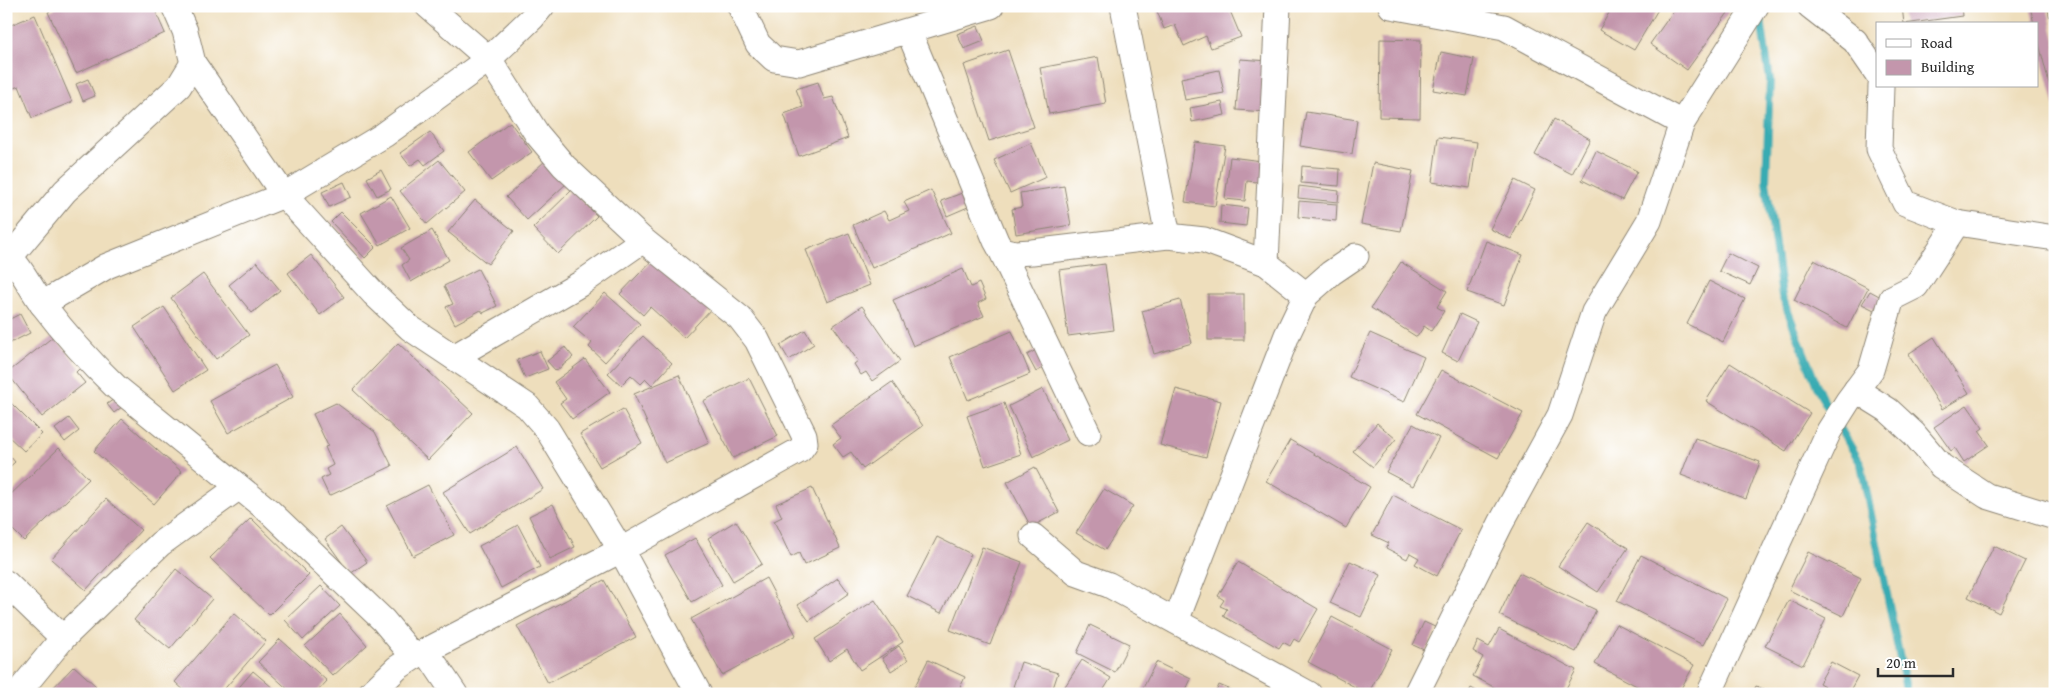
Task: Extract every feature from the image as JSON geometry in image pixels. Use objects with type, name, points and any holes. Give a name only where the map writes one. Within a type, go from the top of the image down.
[{"type":"street","points":[[174,6],[185,31],[193,63],[284,195],[374,294],[410,328],[527,406],[547,429],[621,550],[699,694]]},
{"type":"street","points":[[370,694],[397,668],[420,654],[621,550],[800,450],[805,443],[804,434],[757,340],[740,318],[644,240],[564,166],[536,134],[489,59],[428,6]]},
{"type":"street","points":[[42,304],[107,266],[284,195],[384,135],[489,59],[542,6]]},
{"type":"street","points":[[740,6],[758,44],[774,59],[799,63],[909,32],[991,6]]},
{"type":"street","points":[[1124,6],[1168,236]]},
{"type":"street","points":[[1266,263],[1278,6]]},
{"type":"street","points":[[1391,6],[1504,27],[1682,123]]},
{"type":"street","points":[[1416,694],[1501,523],[1560,415],[1594,312],[1649,221],[1682,123],[1756,6]]},
{"type":"street","points":[[1810,6],[1855,41],[1876,72]]},
{"type":"street","points":[[909,32],[1001,250],[1088,433]]},
{"type":"street","points":[[193,63],[179,86],[65,191],[8,256],[22,270],[42,304],[92,364],[116,387],[270,512],[342,583],[420,654],[455,694]]},
{"type":"street","points":[[1881,88],[1880,148],[1905,203],[1957,223],[2055,238]]},
{"type":"street","points":[[1709,694],[1829,431],[1871,370],[1892,298],[1916,286],[1957,223]]},
{"type":"street","points":[[1001,250],[1015,253],[1032,252],[1168,236],[1204,240],[1266,263],[1306,295]]},
{"type":"street","points":[[454,357],[580,284],[644,240]]},
{"type":"street","points":[[1176,621],[1287,335],[1306,295],[1331,273],[1356,256]]},
{"type":"street","points":[[1856,390],[1888,410],[1914,434],[1940,466],[1987,496],[2055,517]]},
{"type":"street","points":[[17,694],[63,638],[160,544],[240,487]]},
{"type":"street","points":[[1033,536],[1076,573],[1110,584],[1309,694]]},
{"type":"street","points":[[6,583],[63,638]]},
{"type":"building","points":[[60,6],[153,6],[165,33],[76,73],[48,12]]},
{"type":"building","points":[[1155,6],[1228,6],[1241,37],[1211,48],[1206,36],[1184,46],[1175,25],[1164,29]]},
{"type":"building","points":[[1474,6],[1489,6],[1486,20],[1471,17]]},
{"type":"building","points":[[1613,6],[1660,6],[1634,50],[1599,30]]},
{"type":"building","points":[[1677,6],[1733,6],[1687,70],[1650,44]]},
{"type":"building","points":[[1902,6],[1961,6],[1962,16],[1918,22],[1904,22]]},
{"type":"building","points":[[2030,6],[2047,6],[2055,40],[2055,107],[2038,40],[2038,22],[2034,22]]},
{"type":"building","points":[[35,15],[72,102],[32,118],[19,86],[6,91],[6,27]]},
{"type":"building","points":[[978,26],[984,41],[964,49],[957,34]]},
{"type":"building","points":[[1380,39],[1421,40],[1420,118],[1379,117]]},
{"type":"building","points":[[1008,50],[1034,127],[989,141],[964,65]]},
{"type":"building","points":[[1441,52],[1474,59],[1467,96],[1433,90]]},
{"type":"building","points":[[1098,57],[1106,104],[1049,114],[1040,68]]},
{"type":"building","points":[[1240,59],[1270,61],[1266,112],[1236,110]]},
{"type":"building","points":[[1219,70],[1224,93],[1185,100],[1181,78]]},
{"type":"building","points":[[88,79],[95,96],[83,101],[76,84]]},
{"type":"building","points":[[818,82],[824,99],[833,97],[848,138],[799,156],[784,114],[803,107],[796,89]]},
{"type":"building","points":[[1222,102],[1225,115],[1192,122],[1190,108]]},
{"type":"building","points":[[1306,112],[1357,120],[1352,154],[1300,146]]},
{"type":"building","points":[[1554,119],[1590,139],[1572,174],[1535,155]]},
{"type":"building","points":[[510,122],[532,152],[491,181],[469,152]]},
{"type":"building","points":[[430,132],[444,151],[425,165],[420,159],[410,166],[400,153]]},
{"type":"building","points":[[1438,137],[1477,142],[1470,188],[1432,182]]},
{"type":"building","points":[[1195,142],[1225,146],[1215,206],[1185,202]]},
{"type":"building","points":[[1031,143],[1046,177],[1010,193],[994,160]]},
{"type":"building","points":[[1596,151],[1637,171],[1622,200],[1582,180]]},
{"type":"building","points":[[1230,157],[1270,162],[1268,183],[1247,181],[1245,201],[1225,199]]},
{"type":"building","points":[[439,160],[465,192],[427,224],[400,191]]},
{"type":"building","points":[[546,160],[567,183],[527,220],[506,197]]},
{"type":"building","points":[[1373,163],[1413,171],[1401,231],[1361,224]]},
{"type":"building","points":[[1302,166],[1340,169],[1339,186],[1301,183]]},
{"type":"building","points":[[381,170],[391,189],[377,196],[367,178]]},
{"type":"building","points":[[1515,180],[1535,190],[1511,239],[1490,229]]},
{"type":"building","points":[[344,182],[351,197],[329,207],[322,192]]},
{"type":"building","points":[[1064,186],[1071,225],[1016,234],[1012,209],[1022,207],[1020,193]]},
{"type":"building","points":[[1299,186],[1339,191],[1338,202],[1298,198]]},
{"type":"building","points":[[572,190],[597,216],[558,254],[533,228]]},
{"type":"building","points":[[931,190],[951,233],[872,268],[853,225],[884,211],[889,220],[909,211],[904,202]]},
{"type":"building","points":[[962,193],[968,207],[947,216],[941,201]]},
{"type":"building","points":[[391,196],[410,228],[380,245],[361,213]]},
{"type":"building","points":[[475,200],[514,231],[488,264],[448,232]]},
{"type":"building","points":[[1299,201],[1337,204],[1336,221],[1298,217]]},
{"type":"building","points":[[1221,205],[1248,208],[1246,226],[1220,223]]},
{"type":"building","points":[[341,212],[376,247],[365,258],[331,222]]},
{"type":"building","points":[[432,230],[449,260],[411,282],[402,265],[409,260],[401,248]]},
{"type":"building","points":[[849,233],[870,285],[827,302],[806,250]]},
{"type":"building","points":[[1486,241],[1523,255],[1504,305],[1467,292]]},
{"type":"building","points":[[1728,253],[1758,268],[1750,285],[1719,271]]},
{"type":"building","points":[[311,255],[344,297],[320,315],[288,273]]},
{"type":"building","points":[[656,256],[712,308],[684,338],[650,307],[643,315],[620,294]]},
{"type":"building","points":[[1814,260],[1868,288],[1847,328],[1794,300]]},
{"type":"building","points":[[257,262],[280,290],[252,313],[229,285]]},
{"type":"building","points":[[1401,262],[1447,291],[1437,307],[1444,311],[1431,331],[1424,326],[1417,337],[1371,308]]},
{"type":"building","points":[[1105,264],[1114,330],[1068,336],[1059,270]]},
{"type":"building","points":[[478,269],[497,306],[483,313],[481,310],[455,324],[446,307],[453,304],[444,286]]},
{"type":"building","points":[[963,269],[971,287],[979,283],[986,299],[978,303],[984,316],[913,346],[893,300]]},
{"type":"building","points":[[203,274],[249,335],[216,359],[171,298]]},
{"type":"building","points":[[1709,281],[1745,299],[1723,342],[1687,324]]},
{"type":"building","points":[[1870,291],[1881,297],[1874,310],[1862,304]]},
{"type":"building","points":[[605,293],[640,324],[605,362],[589,347],[592,343],[573,327]]},
{"type":"building","points":[[1208,294],[1244,294],[1244,340],[1208,340]]},
{"type":"building","points":[[1180,300],[1192,343],[1154,354],[1142,311]]},
{"type":"building","points":[[862,306],[900,361],[872,381],[866,372],[861,375],[854,364],[858,361],[833,326]]},
{"type":"building","points":[[164,307],[206,370],[175,390],[134,327]]},
{"type":"building","points":[[20,314],[30,333],[6,345],[6,321]]},
{"type":"building","points":[[1460,314],[1477,322],[1458,361],[1442,353]]},
{"type":"building","points":[[805,330],[814,344],[789,360],[780,345]]},
{"type":"building","points":[[1012,331],[1030,374],[968,400],[950,357]]},
{"type":"building","points":[[1370,333],[1424,357],[1404,402],[1349,377]]},
{"type":"building","points":[[54,336],[80,368],[76,372],[85,383],[42,417],[7,373]]},
{"type":"building","points":[[643,336],[672,363],[652,385],[646,379],[641,384],[631,375],[621,385],[608,373]]},
{"type":"building","points":[[1934,337],[1969,393],[1942,409],[1908,354]]},
{"type":"building","points":[[398,343],[473,413],[428,460],[353,390]]},
{"type":"building","points":[[565,347],[573,357],[556,371],[547,361]]},
{"type":"building","points":[[1040,348],[1048,365],[1036,372],[1027,355]]},
{"type":"building","points":[[540,351],[548,369],[525,378],[517,360]]},
{"type":"building","points":[[585,359],[610,392],[572,419],[560,403],[566,399],[554,382]]},
{"type":"building","points":[[1730,363],[1810,413],[1786,451],[1706,401]]},
{"type":"building","points":[[275,365],[293,397],[228,433],[210,401]]},
{"type":"building","points":[[1441,370],[1523,413],[1498,458],[1417,414]]},
{"type":"building","points":[[679,375],[709,443],[665,463],[634,394]]},
{"type":"building","points":[[749,378],[778,436],[733,458],[703,401]]},
{"type":"building","points":[[892,382],[923,426],[863,469],[851,452],[843,457],[833,444],[841,438],[831,425]]},
{"type":"building","points":[[1043,389],[1068,440],[1033,457],[1009,406]]},
{"type":"building","points":[[1176,389],[1221,401],[1206,457],[1160,445]]},
{"type":"building","points":[[120,395],[127,403],[114,413],[107,404]]},
{"type":"building","points":[[6,398],[42,434],[24,451],[6,434]]},
{"type":"building","points":[[336,403],[375,432],[392,466],[329,496],[321,479],[329,475],[326,469],[333,465],[325,447],[328,446],[313,414]]},
{"type":"building","points":[[1004,403],[1021,454],[985,466],[967,416]]},
{"type":"building","points":[[1967,405],[1983,428],[1979,431],[1989,445],[1964,462],[1955,448],[1951,451],[1934,427]]},
{"type":"building","points":[[623,409],[642,443],[600,467],[580,434]]},
{"type":"building","points":[[69,418],[79,431],[65,442],[55,429]]},
{"type":"building","points":[[122,419],[182,472],[154,504],[94,451]]},
{"type":"building","points":[[1377,423],[1396,439],[1373,467],[1353,451]]},
{"type":"building","points":[[1413,424],[1439,438],[1413,486],[1386,472]]},
{"type":"building","points":[[1695,438],[1760,462],[1746,499],[1681,475]]},
{"type":"building","points":[[1290,440],[1370,487],[1346,528],[1266,481]]},
{"type":"building","points":[[517,447],[543,489],[470,534],[443,492]]},
{"type":"building","points":[[59,448],[89,479],[24,541],[6,523],[6,499]]},
{"type":"building","points":[[6,451],[15,462],[6,470]]},
{"type":"building","points":[[1035,467],[1059,512],[1031,527],[1007,482]]},
{"type":"building","points":[[428,485],[454,535],[413,556],[387,506]]},
{"type":"building","points":[[812,488],[840,548],[804,565],[799,553],[791,557],[774,521],[782,517],[776,504]]},
{"type":"building","points":[[1104,489],[1133,506],[1105,550],[1076,533]]},
{"type":"building","points":[[1393,495],[1461,530],[1437,576],[1415,564],[1419,558],[1410,553],[1407,559],[1386,548],[1389,543],[1372,535]]},
{"type":"building","points":[[106,499],[141,530],[86,590],[51,559]]},
{"type":"building","points":[[553,504],[575,547],[550,559],[529,516]]},
{"type":"building","points":[[251,518],[309,575],[269,615],[210,558]]},
{"type":"building","points":[[736,521],[762,564],[733,581],[708,538]]},
{"type":"building","points":[[1588,522],[1628,548],[1598,592],[1558,566]]},
{"type":"building","points":[[518,525],[540,567],[501,588],[479,546]]},
{"type":"building","points":[[341,527],[367,562],[350,574],[325,539]]},
{"type":"building","points":[[937,537],[971,554],[941,613],[907,596]]},
{"type":"building","points":[[695,538],[722,585],[692,602],[665,555]]},
{"type":"building","points":[[1994,546],[2025,561],[1999,613],[1968,597]]},
{"type":"building","points":[[982,547],[1022,562],[990,645],[950,630]]},
{"type":"building","points":[[1808,552],[1861,578],[1843,616],[1789,590]]},
{"type":"building","points":[[1641,555],[1727,599],[1703,645],[1617,601]]},
{"type":"building","points":[[1350,561],[1381,575],[1361,617],[1330,603]]},
{"type":"building","points":[[1238,562],[1318,609],[1299,642],[1294,639],[1290,646],[1283,642],[1279,648],[1223,616],[1227,609],[1220,606],[1224,600],[1218,596]]},
{"type":"building","points":[[176,569],[212,599],[170,649],[134,620]]},
{"type":"building","points":[[1519,573],[1596,610],[1576,652],[1499,615]]},
{"type":"building","points":[[766,578],[796,635],[722,675],[691,619]]},
{"type":"building","points":[[838,578],[849,593],[809,621],[798,605]]},
{"type":"building","points":[[604,580],[636,637],[548,683],[517,626]]},
{"type":"building","points":[[321,586],[340,606],[303,640],[285,620]]},
{"type":"building","points":[[875,600],[903,642],[860,670],[847,649],[829,661],[815,639]]},
{"type":"building","points":[[1789,600],[1826,619],[1803,665],[1765,646]]},
{"type":"building","points":[[234,613],[266,641],[220,694],[188,694],[175,682]]},
{"type":"building","points":[[340,614],[367,645],[333,676],[305,646]]},
{"type":"building","points":[[1332,617],[1392,649],[1368,694],[1308,662]]},
{"type":"building","points":[[1424,622],[1437,628],[1426,651],[1413,645]]},
{"type":"building","points":[[1616,624],[1694,665],[1678,694],[1652,694],[1595,664]]},
{"type":"building","points":[[1090,625],[1129,644],[1115,672],[1077,653]]},
{"type":"building","points":[[1499,629],[1576,670],[1563,694],[1507,694],[1473,676],[1483,657],[1473,651],[1478,641],[1489,647]]},
{"type":"building","points":[[280,639],[327,681],[315,694],[293,694],[258,662]]},
{"type":"building","points":[[899,646],[908,660],[891,671],[882,658]]},
{"type":"building","points":[[928,660],[965,677],[957,694],[911,694]]},
{"type":"building","points":[[1082,660],[1111,678],[1101,694],[1060,694]]},
{"type":"building","points":[[1021,662],[1058,673],[1051,694],[1035,694],[1013,687]]},
{"type":"building","points":[[1156,662],[1191,679],[1184,694],[1140,694]]},
{"type":"building","points":[[1831,662],[1858,676],[1848,694],[1838,694],[1819,683]]},
{"type":"building","points":[[74,666],[96,686],[88,694],[47,694]]},
{"type":"building","points":[[253,671],[280,694],[234,693]]},
{"type":"building","points":[[1219,685],[1241,694],[1215,694]]},
{"type":"building","points":[[1756,686],[1776,694],[1752,694]]},
{"type":"building","points":[[1471,688],[1482,694],[1468,694]]},
{"type":"waterway","points":[[1760,13],[1770,80],[1766,181],[1782,296],[1820,394],[1861,464],[1907,694]]}]
